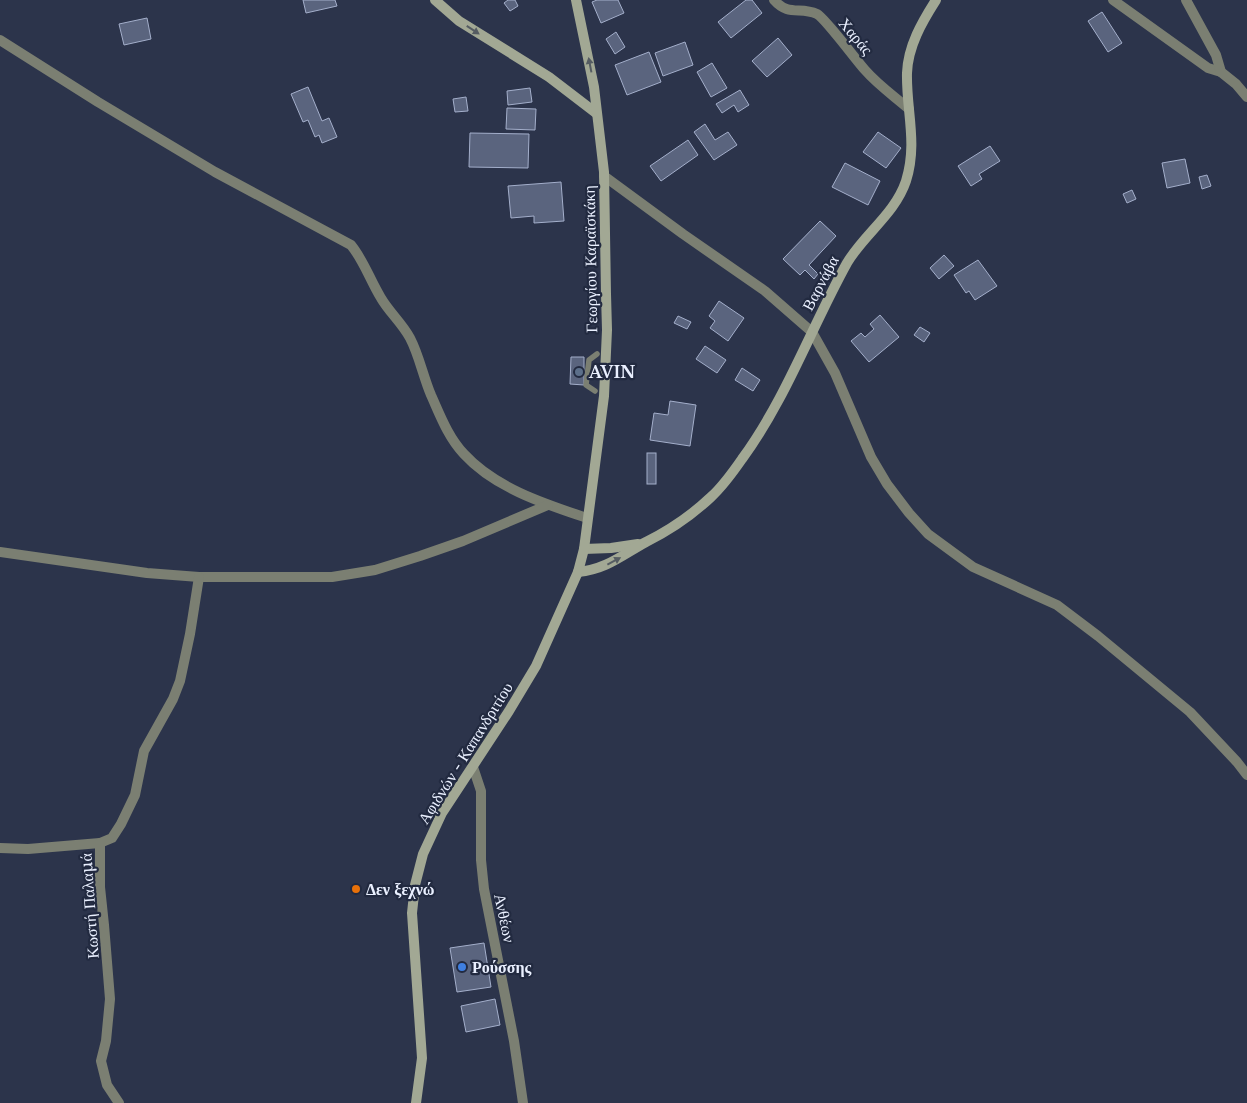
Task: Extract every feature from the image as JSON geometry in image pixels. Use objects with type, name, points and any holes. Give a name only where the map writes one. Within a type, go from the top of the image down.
[{"type":"main road","points":[[435,0],[459,21],[549,77],[596,113]]},
{"type":"main road","name":"Γεωργίου Καραϊσκάκη","points":[[576,0],[594,87],[604,176],[607,330],[598,445],[587,518]]},
{"type":"main road","name":"Βαρνάβα","points":[[578,572],[602,567],[666,532],[712,496],[758,437],[772,415],[832,290],[849,260],[892,208],[905,182],[912,154],[907,71],[916,35],[936,0]]},
{"type":"main road","name":"Αφιδνών - Καπανδριτίου","points":[[416,1103],[422,1058],[412,913],[415,885],[424,854],[442,813],[509,712],[536,666],[578,572],[584,549],[587,518]]},
{"type":"main road","name":"Βαρνάβα","points":[[584,549],[611,548],[647,542]]},
{"type":"street","name":"Χαράς","points":[[774,0],[787,11],[805,11],[818,14],[866,71],[886,91],[909,108]]},
{"type":"street","points":[[1113,0],[1208,68],[1221,72],[1236,84],[1247,97]]},
{"type":"street","points":[[1186,0],[1216,55],[1221,72]]},
{"type":"street","points":[[0,40],[98,102],[216,172],[351,245],[361,258],[381,298],[409,337],[445,426],[463,454],[485,473],[511,488],[548,505],[587,518]]},
{"type":"street","points":[[604,176],[765,291],[812,332],[835,373],[870,457],[887,484],[928,534],[974,566],[1056,605],[1098,636],[1190,712],[1233,758],[1247,776]]},
{"type":"street","points":[[0,552],[148,573],[199,577],[332,577],[375,570],[463,541],[548,505]]},
{"type":"street","name":"Κωστή Παλαμά","points":[[119,1103],[108,1085],[101,1062],[106,1041],[110,998],[100,887],[100,843],[112,838],[121,824],[134,795],[144,751],[173,699],[180,681],[199,577]]},
{"type":"street","name":"Ανθέων","points":[[473,767],[480,791],[481,860],[484,889],[514,1041],[523,1103]]},
{"type":"street","points":[[0,848],[28,849],[100,843]]},
{"type":"lane","points":[[595,390],[586,385],[589,360],[598,354]]},
{"type":"building","points":[[303,0],[335,0],[337,6],[306,13]]},
{"type":"building","points":[[508,0],[515,0],[518,6],[510,11],[504,3]]},
{"type":"building","points":[[597,0],[618,0],[624,13],[601,23],[592,2]]},
{"type":"building","points":[[746,0],[752,0],[762,13],[731,38],[718,22]]},
{"type":"building","points":[[1102,12],[1122,43],[1108,52],[1088,21]]},
{"type":"building","points":[[147,18],[151,39],[124,45],[119,24]]},
{"type":"building","points":[[616,32],[625,47],[615,54],[606,39]]},
{"type":"building","points":[[778,38],[792,55],[767,77],[752,61]]},
{"type":"building","points":[[685,42],[693,65],[663,76],[655,53]]},
{"type":"building","points":[[649,52],[661,82],[627,95],[615,65]]},
{"type":"building","points":[[712,63],[727,88],[711,97],[697,72]]},
{"type":"building","points":[[308,87],[322,121],[329,118],[337,137],[322,143],[319,135],[315,137],[308,120],[303,122],[291,94]]},
{"type":"building","points":[[530,88],[532,102],[508,105],[507,91]]},
{"type":"building","points":[[740,90],[749,105],[738,112],[734,105],[722,113],[716,104]]},
{"type":"building","points":[[466,97],[468,111],[455,112],[453,99]]},
{"type":"building","points":[[507,108],[536,109],[535,130],[506,129]]},
{"type":"building","points":[[705,124],[715,140],[728,132],[737,145],[714,160],[694,132]]},
{"type":"building","points":[[878,132],[901,148],[886,168],[863,152]]},
{"type":"building","points":[[470,133],[529,134],[528,168],[469,167]]},
{"type":"building","points":[[688,140],[698,155],[661,181],[650,166]]},
{"type":"building","points":[[990,146],[1000,161],[979,174],[982,179],[971,186],[958,166]]},
{"type":"building","points":[[1185,159],[1190,183],[1167,188],[1162,163]]},
{"type":"building","points":[[845,163],[880,181],[868,205],[832,187]]},
{"type":"building","points":[[1207,175],[1211,186],[1202,189],[1199,177]]},
{"type":"building","points":[[561,182],[564,221],[534,223],[534,216],[511,218],[508,186]]},
{"type":"building","points":[[1132,190],[1136,199],[1127,203],[1123,194]]},
{"type":"building","points":[[820,221],[836,236],[809,265],[818,274],[814,279],[805,270],[800,275],[783,259]]},
{"type":"building","points":[[944,255],[954,266],[939,279],[930,268]]},
{"type":"building","points":[[978,260],[997,286],[975,300],[969,291],[966,293],[954,275]]},
{"type":"building","points":[[719,301],[744,318],[728,341],[710,328],[715,321],[709,316]]},
{"type":"building","points":[[880,315],[899,337],[869,362],[851,341],[861,333],[865,337],[874,329],[870,324]]},
{"type":"building","points":[[678,316],[691,322],[687,329],[674,323]]},
{"type":"building","points":[[920,327],[930,333],[924,342],[914,335]]},
{"type":"building","points":[[705,346],[726,360],[717,373],[696,359]]},
{"type":"building","points":[[571,357],[584,357],[584,385],[570,384]]},
{"type":"building","points":[[742,368],[760,380],[753,391],[735,380]]},
{"type":"building","points":[[670,401],[696,405],[690,446],[650,440],[654,413],[668,415]]},
{"type":"building","points":[[647,453],[656,453],[656,484],[647,484]]},
{"type":"building","points":[[484,943],[491,987],[457,992],[450,948]]},
{"type":"building","points":[[495,999],[500,1025],[466,1032],[461,1006]]},
{"type":"place","name":"AVIN","points":[[579,372]]},
{"type":"place","name":"Δεν ξεχνώ","points":[[356,889]]},
{"type":"place","name":"Ρούσσης","points":[[462,967]]}]
